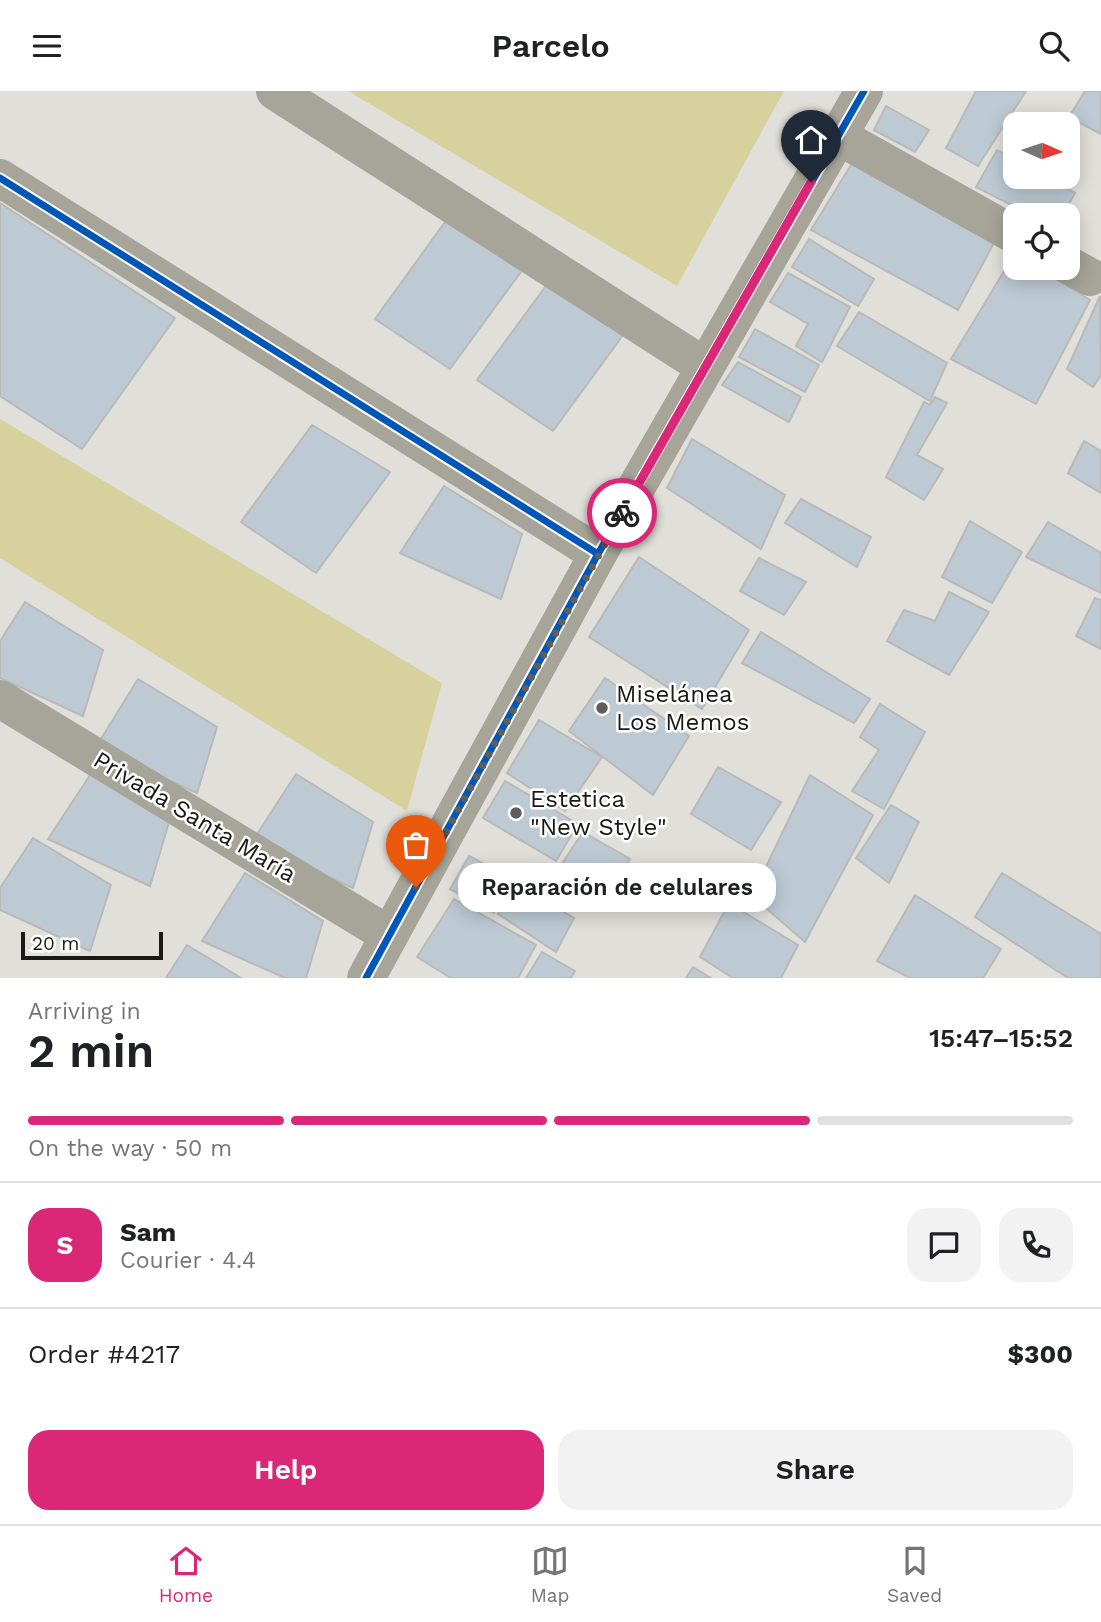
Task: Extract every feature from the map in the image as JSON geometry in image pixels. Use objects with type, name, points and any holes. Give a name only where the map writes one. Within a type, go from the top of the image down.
[{"type":"street","points":[[275,91],[704,366]]},
{"type":"street","points":[[366,978],[598,554],[864,91]]},
{"type":"street","points":[[838,136],[1003,228]]},
{"type":"street","points":[[0,178],[598,554]]},
{"type":"street","name":"Privada Santa María","points":[[0,699],[389,935]]},
{"type":"shaded area","points":[[348,91],[784,91],[677,286]]},
{"type":"shaded area","points":[[0,419],[442,683],[407,811],[0,558]]},
{"type":"building","points":[[976,91],[1026,91],[1013,112],[1003,112],[1003,127],[978,166],[946,148]]},
{"type":"building","points":[[1085,91],[1101,91],[1101,134],[1080,123],[1080,112],[1072,112]]},
{"type":"building","points":[[886,106],[929,130],[915,152],[874,130]]},
{"type":"building","points":[[997,150],[1003,153],[1003,189],[1068,189],[1075,193],[1070,203],[1007,203],[976,187]]},
{"type":"building","points":[[854,160],[995,241],[958,310],[811,230]]},
{"type":"building","points":[[0,203],[175,318],[82,449],[0,396]]},
{"type":"building","points":[[445,222],[523,269],[450,369],[375,319]]},
{"type":"building","points":[[809,239],[874,279],[858,306],[792,267]]},
{"type":"building","points":[[788,273],[850,307],[822,362],[796,346],[808,324],[770,302]]},
{"type":"building","points":[[1003,273],[1003,280],[1058,280],[1090,300],[1036,404],[951,359]]},
{"type":"building","points":[[548,283],[626,331],[553,431],[477,380]]},
{"type":"building","points":[[1100,296],[1101,375],[1093,387],[1067,369]]},
{"type":"building","points":[[859,312],[947,363],[930,401],[837,346]]},
{"type":"building","points":[[755,329],[819,365],[805,392],[739,357]]},
{"type":"building","points":[[738,362],[801,397],[789,422],[722,385]]},
{"type":"building","points":[[935,397],[947,403],[917,455],[943,469],[924,500],[886,477],[924,402],[930,405]]},
{"type":"building","points":[[312,425],[390,472],[316,573],[241,522]]},
{"type":"building","points":[[692,439],[785,495],[761,549],[667,488]]},
{"type":"building","points":[[1084,441],[1101,451],[1101,493],[1068,473]]},
{"type":"building","points":[[444,486],[522,534],[501,599],[400,553]]},
{"type":"building","points":[[801,499],[871,537],[857,567],[785,523]]},
{"type":"building","points":[[970,521],[1022,552],[992,603],[942,577]]},
{"type":"building","points":[[1048,522],[1101,553],[1101,593],[1026,557]]},
{"type":"building","points":[[639,557],[749,630],[702,709],[589,637]]},
{"type":"building","points":[[759,558],[806,582],[784,615],[740,591]]},
{"type":"building","points":[[949,592],[989,612],[949,675],[887,641],[904,610],[935,621]]},
{"type":"building","points":[[1095,598],[1101,600],[1101,649],[1076,636]]},
{"type":"building","points":[[25,602],[103,650],[83,716],[0,678],[0,641]]},
{"type":"building","points":[[761,632],[870,699],[854,723],[742,663]]},
{"type":"building","points":[[605,678],[689,736],[653,795],[569,731]]},
{"type":"building","points":[[138,679],[217,727],[197,793],[96,747]]},
{"type":"building","points":[[880,704],[925,732],[884,809],[852,791],[879,750],[860,737]]},
{"type":"building","points":[[539,720],[602,757],[565,811],[507,773]]},
{"type":"building","points":[[718,767],[781,802],[751,850],[691,814]]},
{"type":"building","points":[[92,772],[170,819],[150,886],[48,839]]},
{"type":"building","points":[[296,774],[373,822],[353,888],[252,842]]},
{"type":"building","points":[[810,775],[873,815],[805,942],[752,896]]},
{"type":"building","points":[[505,781],[578,824],[556,861],[483,818]]},
{"type":"building","points":[[891,805],[919,822],[889,883],[856,858]]},
{"type":"building","points":[[583,832],[630,859],[611,896],[561,865]]},
{"type":"building","points":[[33,838],[111,885],[90,951],[0,910],[0,888]]},
{"type":"building","points":[[469,856],[513,879],[494,913],[450,889]]},
{"type":"building","points":[[245,873],[323,921],[306,978],[285,978],[202,941]]},
{"type":"building","points":[[1002,873],[1101,934],[1101,978],[1068,978],[975,917]]},
{"type":"building","points":[[522,875],[555,896],[548,903],[574,918],[556,952],[498,914]]},
{"type":"building","points":[[915,895],[1001,949],[983,978],[910,978],[877,961]]},
{"type":"building","points":[[454,899],[536,945],[518,978],[451,978],[417,957]]},
{"type":"building","points":[[729,903],[798,945],[781,978],[733,978],[700,957]]},
{"type":"building","points":[[187,945],[241,978],[166,978]]},
{"type":"building","points":[[542,952],[575,971],[571,978],[526,978]]},
{"type":"building","points":[[693,967],[711,978],[686,978]]},
{"type":"cycle path","points":[[366,978],[598,554],[864,91]]},
{"type":"cycle path","points":[[0,178],[598,554]]},
{"type":"way so far","points":[[416,887],[622,513]]},
{"type":"place","name":"Miselánea Los Memos","points":[[602,708]]},
{"type":"place","name":"Estetica \"New Style\"","points":[[516,813]]},
{"type":"place","name":"Reparación de celulares","points":[[416,887]]},
{"type":"route","points":[[622,513],[811,182]]}]
